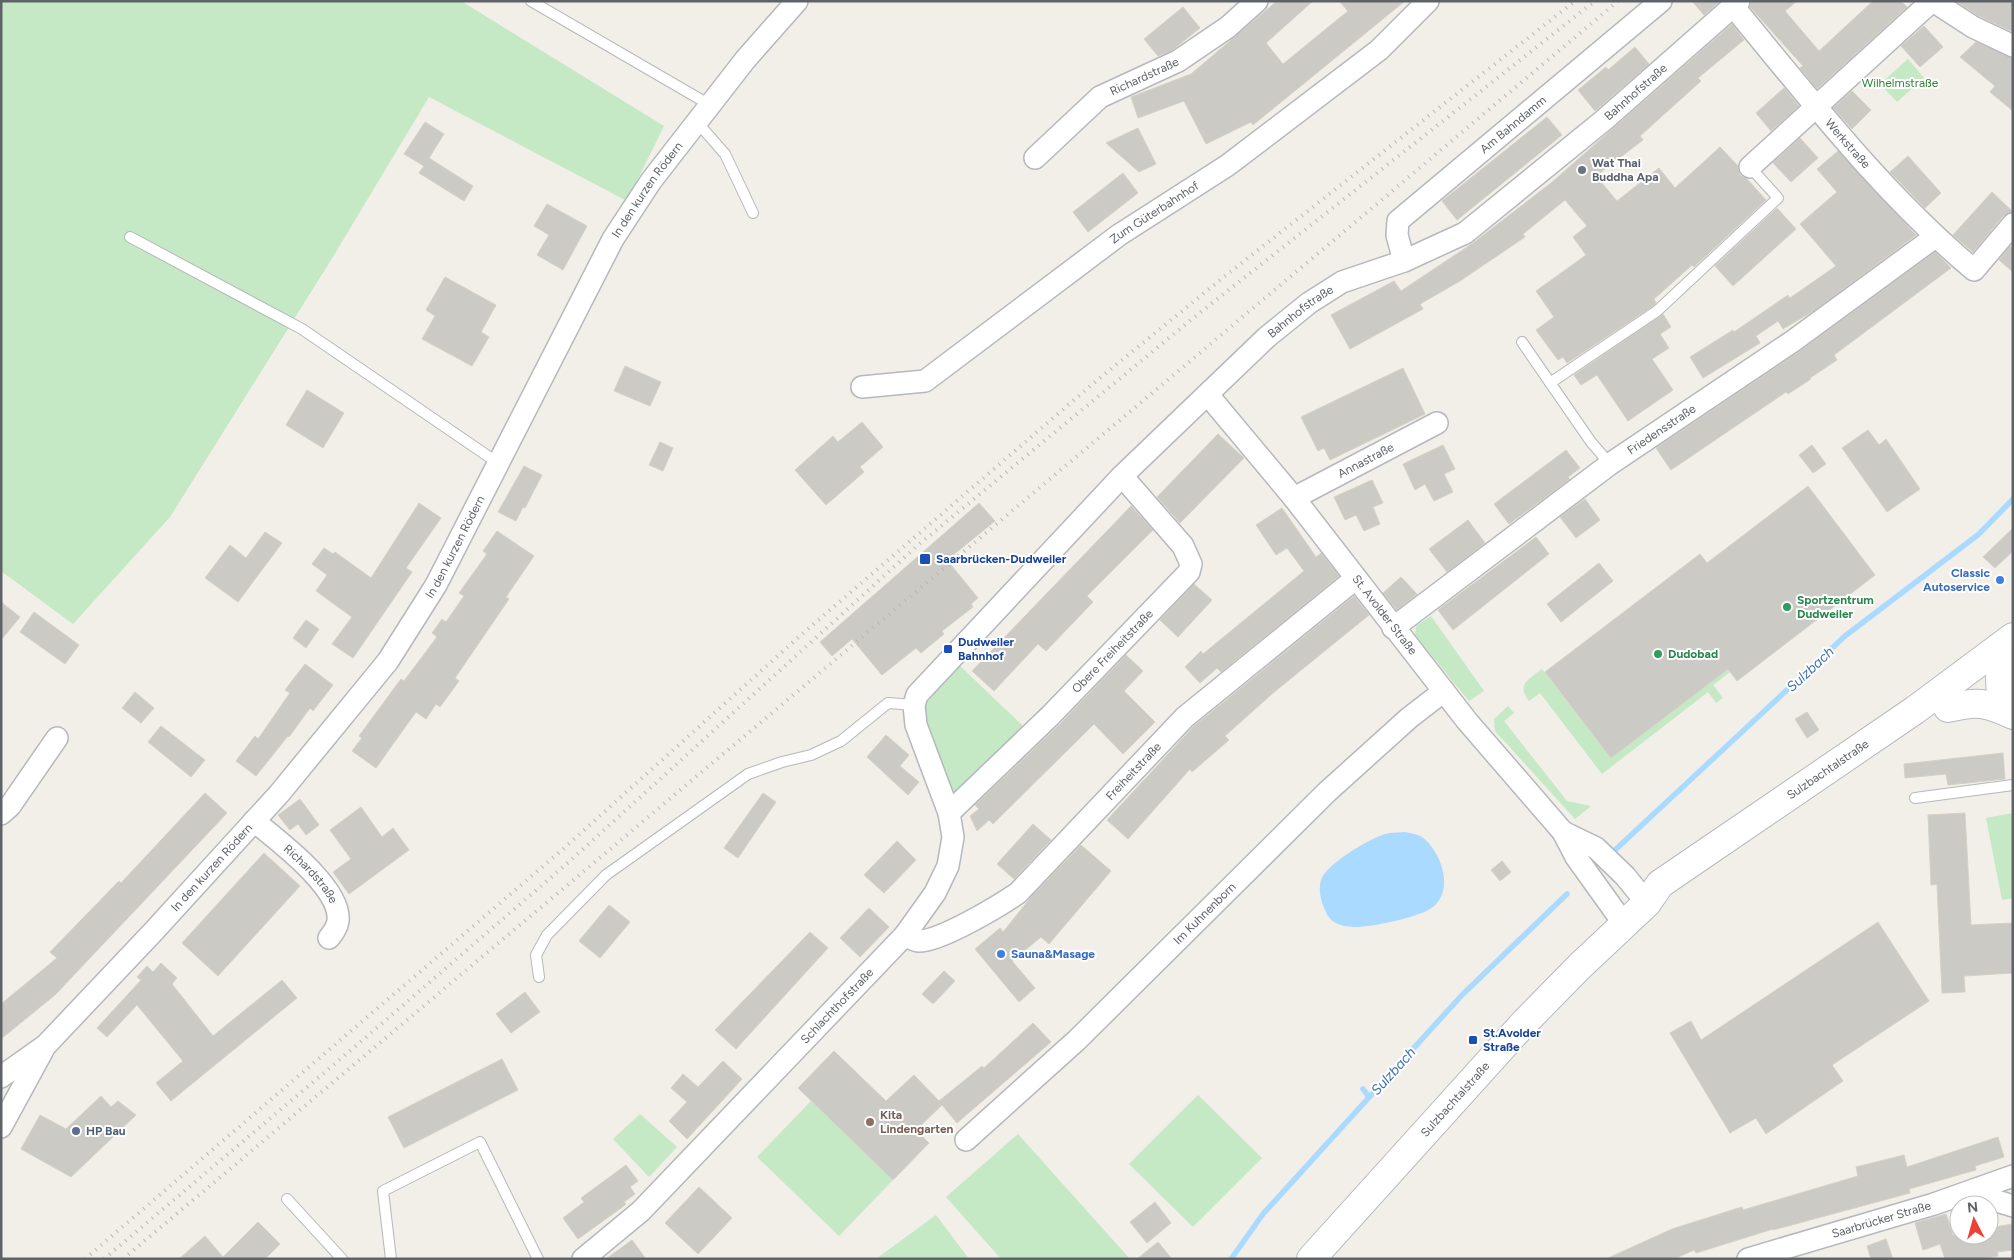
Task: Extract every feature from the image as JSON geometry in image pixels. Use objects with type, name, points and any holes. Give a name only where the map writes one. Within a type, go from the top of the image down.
[{"type":"main road","name":"Sulzbachtalstraße","points":[[1659,899],[1660,884],[1833,767],[1971,670],[2013,637]]},
{"type":"main road","points":[[2009,713],[1999,688],[2008,670],[2006,648],[2013,637]]},
{"type":"main road","points":[[1971,670],[1991,668],[2008,670]]},
{"type":"main road","name":"Sulzbachtalstraße","points":[[1310,1259],[1526,1022],[1624,924],[1659,899],[2008,670]]},
{"type":"main road","points":[[1948,708],[1972,702],[1990,704],[2009,713]]},
{"type":"street","name":"In den kurzen Rödern","points":[[1,1077],[46,1045],[254,821],[339,724],[388,661],[436,585],[613,239],[651,181],[745,60],[797,1]]},
{"type":"street","name":"Richardstraße","points":[[1035,158],[1100,97],[1178,61],[1228,27],[1257,1]]},
{"type":"street","name":"Zum Güterbahnhof","points":[[862,387],[925,381],[1119,235],[1236,159],[1379,50],[1428,1]]},
{"type":"street","name":"Am Bahndamm","points":[[1404,261],[1398,236],[1398,220],[1661,1]]},
{"type":"street","points":[[1750,167],[1932,1],[1973,27],[2013,46]]},
{"type":"street","name":"Bahnhofstraße","points":[[915,700],[1122,476],[1267,337],[1309,303],[1342,282],[1404,261],[1465,233],[1604,120],[1736,4]]},
{"type":"street","name":"Werkstraße","points":[[1736,4],[1816,106],[1892,193],[1935,237],[1974,270],[2013,224]]},
{"type":"street","name":"Friedensstraße","points":[[1393,628],[1610,464],[1793,340],[1935,237]]},
{"type":"street","name":"St. Avolder Straße","points":[[1208,395],[1294,498],[1393,628],[1498,758],[1563,832],[1576,857],[1624,924]]},
{"type":"street","name":"Annastraße","points":[[1294,498],[1437,423]]},
{"type":"street","name":"Obere Freiheitstraße","points":[[949,813],[1050,716],[1189,572],[1191,564],[1183,546],[1122,476]]},
{"type":"street","name":"Freiheitstraße","points":[[904,935],[917,941],[932,939],[1001,905],[1018,892],[1185,717],[1355,578]]},
{"type":"street","name":"Im Kuhnenborn","points":[[966,1140],[1077,1040],[1327,792],[1409,718],[1444,690]]},
{"type":"street","name":"Schlachthofstraße","points":[[583,1259],[641,1211],[904,935],[935,893],[948,866],[953,837],[949,813],[916,725],[915,700]]},
{"type":"street","points":[[1,814],[10,806],[57,738]]},
{"type":"street","name":"Richardstraße","points":[[254,821],[305,862],[320,881],[335,907],[338,920],[336,929],[328,938]]},
{"type":"street","name":"St. Avolder Straße","points":[[1563,832],[1596,848],[1625,876],[1659,899]]},
{"type":"street","name":"In den kurzen Rödern","points":[[1,1127],[46,1045]]},
{"type":"street","name":"Saarbrücker Straße","points":[[1748,1259],[1934,1204],[2013,1176]]},
{"type":"street","points":[[1980,1188],[1990,1200],[2013,1206]]},
{"type":"lane","points":[[531,1],[710,105]]},
{"type":"lane","points":[[697,122],[725,154],[752,213]]},
{"type":"lane","points":[[1550,382],[1657,311],[1778,198],[1750,167]]},
{"type":"lane","points":[[130,237],[302,329],[498,463]]},
{"type":"lane","points":[[1522,342],[1591,442],[1610,464]]},
{"type":"lane","points":[[539,977],[536,955],[547,935],[606,875],[748,774],[782,762],[811,755],[841,741],[888,703],[915,700]]},
{"type":"lane","points":[[1915,798],[2013,785]]},
{"type":"lane","points":[[391,1259],[383,1191],[480,1142],[538,1259]]},
{"type":"lane","points":[[287,1199],[342,1259]]},
{"type":"green space","points":[[1,1],[461,1],[664,126],[627,201],[429,97],[331,260],[170,517],[73,624],[1,571]]},
{"type":"green space","name":"Wilhelmstraße","points":[[1908,59],[1924,78],[1897,102],[1880,84]]},
{"type":"green space","points":[[1431,616],[1484,691],[1469,701],[1415,635],[1416,626]]},
{"type":"green space","points":[[959,665],[1025,728],[954,800],[929,737],[924,712],[925,703],[930,694]]},
{"type":"green space","points":[[1542,669],[1611,758],[1728,669],[1730,672],[1713,685],[1723,698],[1716,703],[1708,692],[1602,774],[1540,693],[1529,701],[1525,695],[1524,686],[1526,682]]},
{"type":"green space","points":[[1508,706],[1514,713],[1504,721],[1567,801],[1591,806],[1575,819],[1495,731],[1494,719]]},
{"type":"green space","points":[[2013,813],[2013,898],[2002,900],[1986,818]]},
{"type":"green space","points":[[1198,1095],[1262,1158],[1193,1227],[1129,1164]]},
{"type":"green space","points":[[811,1101],[893,1180],[839,1236],[757,1157]]},
{"type":"green space","points":[[640,1114],[677,1147],[649,1177],[613,1139]]},
{"type":"green space","points":[[1018,1134],[1130,1259],[1001,1259],[946,1197]]},
{"type":"green space","points":[[936,1215],[969,1259],[876,1259]]},
{"type":"water","points":[[1404,832],[1422,837],[1435,851],[1443,871],[1443,891],[1440,900],[1427,911],[1408,918],[1363,927],[1342,925],[1330,919],[1320,895],[1320,884],[1325,874],[1339,860],[1369,841],[1387,833]]},
{"type":"building","points":[[1277,1],[1313,1],[1266,43],[1283,64],[1348,11],[1339,1],[1405,1],[1253,125],[1251,122],[1206,144],[1184,101],[1138,118],[1131,97],[1191,74]]},
{"type":"building","points":[[1692,1],[1720,1],[1704,15]]},
{"type":"building","points":[[1751,1],[1797,1],[1785,11],[1819,51],[1873,1],[1901,1],[1907,7],[1817,89],[1800,68],[1803,66],[1750,7]]},
{"type":"building","points":[[1956,1],[2013,1],[2013,32],[1979,16]]},
{"type":"building","points":[[1183,7],[1200,28],[1171,51],[1158,56],[1144,39]]},
{"type":"building","points":[[1732,24],[1744,40],[1698,78],[1701,81],[1640,136],[1643,140],[1596,176],[1617,201],[1659,168],[1675,188],[1720,147],[1738,166],[1740,175],[1747,179],[1766,200],[1694,267],[1692,265],[1654,299],[1656,303],[1653,306],[1567,363],[1563,357],[1558,360],[1536,330],[1554,317],[1536,291],[1586,255],[1573,237],[1587,226],[1565,200],[1523,234],[1525,237],[1460,281],[1420,304],[1423,309],[1350,349],[1331,315],[1394,281],[1401,291],[1473,243],[1551,183]]},
{"type":"building","points":[[1924,26],[1943,47],[1920,67],[1901,46]]},
{"type":"building","points":[[1976,42],[2013,58],[2013,111],[1990,92],[1995,86],[1960,57]]},
{"type":"building","points":[[1635,47],[1649,64],[1595,111],[1578,90],[1606,67],[1608,70]]},
{"type":"building","points":[[1784,88],[1799,106],[1771,131],[1756,113]]},
{"type":"building","points":[[1852,91],[1871,110],[1852,129],[1833,108]]},
{"type":"building","points":[[1547,117],[1562,135],[1457,220],[1442,201]]},
{"type":"building","points":[[425,122],[444,134],[429,158],[473,186],[464,201],[419,173],[424,166],[404,154]]},
{"type":"building","points":[[1138,128],[1156,164],[1139,172],[1106,143]]},
{"type":"building","points":[[1800,138],[1818,158],[1791,182],[1773,163]]},
{"type":"building","points":[[1838,151],[1916,235],[1815,310],[1783,329],[1778,321],[1756,336],[1760,343],[1703,378],[1690,357],[1733,330],[1734,332],[1788,295],[1790,298],[1836,266],[1800,224],[1837,192],[1817,169]]},
{"type":"building","points":[[1908,156],[1941,193],[1925,208],[1890,172]]},
{"type":"building","points":[[1123,173],[1138,193],[1088,232],[1073,212]]},
{"type":"building","points":[[1992,192],[2013,212],[2003,216],[1973,252],[1953,235]]},
{"type":"building","points":[[547,204],[587,226],[563,270],[537,255],[549,235],[534,226]]},
{"type":"building","points":[[1777,208],[1796,229],[1733,286],[1715,266]]},
{"type":"building","points":[[2010,246],[2013,249],[2013,272],[1999,260]]},
{"type":"building","points":[[1935,252],[1951,268],[1834,355],[1837,360],[1811,379],[1788,394],[1786,392],[1671,470],[1656,448],[1800,351]]},
{"type":"building","points":[[445,277],[496,305],[481,332],[489,337],[472,366],[422,339],[435,316],[426,310]]},
{"type":"building","points":[[1663,314],[1671,327],[1660,334],[1669,348],[1652,359],[1673,390],[1628,421],[1597,375],[1581,385],[1574,375]]},
{"type":"building","points":[[625,366],[661,382],[650,406],[614,391]]},
{"type":"building","points":[[1403,368],[1425,414],[1330,460],[1324,448],[1318,451],[1301,417]]},
{"type":"building","points":[[307,390],[344,413],[323,448],[286,425]]},
{"type":"building","points":[[862,422],[883,447],[860,467],[864,472],[826,505],[795,470],[833,436],[838,442]]},
{"type":"building","points":[[1868,430],[1879,445],[1886,439],[1920,489],[1887,512],[1842,448]]},
{"type":"building","points":[[1218,434],[1244,458],[1180,523],[1157,497]]},
{"type":"building","points":[[660,442],[673,448],[663,471],[649,465]]},
{"type":"building","points":[[1443,445],[1455,469],[1444,474],[1453,492],[1434,501],[1425,484],[1415,490],[1403,464]]},
{"type":"building","points":[[1812,445],[1826,464],[1813,473],[1799,455]]},
{"type":"building","points":[[1566,450],[1580,468],[1568,477],[1570,479],[1509,524],[1494,504]]},
{"type":"building","points":[[524,466],[542,475],[516,521],[498,512]]},
{"type":"building","points":[[1372,480],[1383,503],[1373,507],[1380,524],[1364,531],[1356,515],[1345,520],[1334,497]]},
{"type":"building","points":[[1808,486],[1875,575],[1737,681],[1728,669],[1611,758],[1545,672],[1700,554],[1707,563]]},
{"type":"building","points":[[1585,499],[1600,520],[1576,538],[1560,517]]},
{"type":"building","points":[[419,503],[441,518],[406,568],[412,572],[353,658],[332,644],[352,617],[316,591],[327,575],[312,564],[324,548],[333,554],[335,552],[371,578]]},
{"type":"building","points":[[979,503],[995,521],[947,560],[978,598],[971,604],[973,607],[942,631],[944,634],[921,653],[916,648],[882,675],[852,639],[832,656],[820,642]]},
{"type":"building","points":[[1131,506],[1153,530],[1087,596],[1093,602],[1046,651],[1038,644],[994,691],[972,671]]},
{"type":"building","points":[[1282,508],[1316,557],[1321,553],[1339,576],[1221,672],[1217,668],[1200,683],[1185,667],[1201,651],[1203,654],[1304,571],[1287,548],[1276,555],[1256,525]]},
{"type":"building","points":[[1468,520],[1485,543],[1447,572],[1429,549]]},
{"type":"building","points":[[2013,528],[2013,551],[1995,568],[1983,557]]},
{"type":"building","points":[[497,531],[534,556],[506,597],[509,599],[455,678],[459,681],[440,707],[436,704],[426,719],[416,712],[376,768],[352,751],[362,738],[359,736],[401,679],[404,681],[437,637],[432,633],[442,619],[446,622],[464,596],[459,593],[487,554],[483,551]]},
{"type":"building","points":[[265,532],[282,543],[238,602],[205,578],[230,545],[246,558]]},
{"type":"building","points":[[1536,537],[1549,554],[1453,630],[1438,610]]},
{"type":"building","points":[[1599,563],[1613,581],[1561,622],[1547,604]]},
{"type":"building","points":[[1401,577],[1417,594],[1397,610],[1383,593]]},
{"type":"building","points":[[1194,584],[1212,600],[1178,637],[1160,620]]},
{"type":"building","points":[[1354,596],[1369,615],[1273,693],[1225,736],[1229,740],[1192,772],[1190,769],[1128,839],[1107,820],[1194,726]]},
{"type":"building","points":[[1,602],[20,617],[1,640]]},
{"type":"building","points":[[34,612],[79,645],[65,664],[20,632]]},
{"type":"building","points":[[306,620],[319,629],[306,648],[293,638]]},
{"type":"building","points":[[1126,655],[1143,671],[1124,691],[1155,722],[1123,754],[1094,724],[993,824],[989,820],[977,831],[970,816],[979,809],[975,805],[1059,725]]},
{"type":"building","points":[[305,664],[333,685],[313,711],[310,708],[289,737],[256,776],[236,761],[255,736],[258,739],[290,693],[285,690]]},
{"type":"building","points":[[135,692],[154,708],[141,723],[122,708]]},
{"type":"building","points":[[1807,712],[1819,730],[1807,738],[1795,719]]},
{"type":"building","points":[[161,726],[205,760],[191,777],[148,742]]},
{"type":"building","points":[[886,735],[909,755],[900,766],[919,782],[908,795],[867,757]]},
{"type":"building","points":[[2003,753],[2005,779],[1948,785],[1946,774],[1905,778],[1904,764]]},
{"type":"building","points":[[205,793],[227,813],[55,995],[1,1039],[1,1004],[57,958],[50,952],[119,881],[121,883]]},
{"type":"building","points":[[763,793],[776,802],[738,858],[724,848]]},
{"type":"building","points":[[300,799],[319,825],[306,835],[298,824],[290,830],[278,815]]},
{"type":"building","points":[[361,807],[382,837],[393,828],[409,850],[349,894],[333,872],[351,859],[330,830]]},
{"type":"building","points":[[1965,813],[1971,925],[2013,923],[2013,973],[1964,976],[1965,992],[1942,993],[1937,884],[1931,885],[1928,815]]},
{"type":"building","points":[[1033,824],[1051,840],[1014,879],[997,864]]},
{"type":"building","points":[[897,841],[916,860],[884,893],[864,875]]},
{"type":"building","points":[[1081,845],[1111,871],[1049,944],[1041,937],[1012,961],[1035,988],[1019,1002],[975,949],[1000,928],[1003,932],[1032,896]]},
{"type":"building","points":[[264,853],[300,886],[218,976],[182,943]]},
{"type":"building","points":[[1502,861],[1511,872],[1500,881],[1491,870]]},
{"type":"building","points":[[609,905],[630,922],[600,958],[579,941]]},
{"type":"building","points":[[869,908],[889,927],[860,957],[840,938]]},
{"type":"building","points":[[1878,922],[1929,1001],[1832,1065],[1843,1081],[1766,1134],[1756,1118],[1730,1133],[1670,1033],[1691,1021],[1701,1040]]},
{"type":"building","points":[[810,932],[828,948],[736,1049],[715,1030]]},
{"type":"building","points":[[161,963],[177,978],[172,984],[213,1036],[282,980],[297,998],[171,1101],[156,1083],[183,1061],[137,1005],[107,1037],[97,1028],[141,980],[137,977],[147,966],[153,972]]},
{"type":"building","points":[[944,971],[955,981],[933,1004],[922,994]]},
{"type":"building","points":[[525,992],[540,1012],[511,1033],[496,1014]]},
{"type":"building","points":[[1033,1023],[1051,1042],[957,1123],[942,1105],[916,1130],[929,1143],[893,1180],[798,1088],[834,1051],[886,1101],[914,1075],[939,1101],[982,1066],[984,1068]]},
{"type":"building","points":[[502,1059],[518,1090],[404,1148],[388,1117]]},
{"type":"building","points":[[723,1061],[742,1079],[687,1139],[669,1121],[687,1102],[671,1088],[683,1074],[698,1087]]},
{"type":"building","points":[[101,1096],[111,1107],[118,1101],[136,1115],[71,1177],[21,1149],[40,1115],[66,1129]]},
{"type":"building","points":[[1998,1137],[2004,1157],[1975,1166],[1976,1170],[1909,1189],[1910,1193],[1773,1229],[1696,1253],[1694,1250],[1674,1259],[1606,1259],[1672,1229],[1742,1207],[1743,1210],[1858,1176],[1856,1167],[1904,1155],[1907,1167]]},
{"type":"building","points":[[626,1165],[638,1181],[630,1187],[635,1194],[624,1202],[626,1204],[621,1208],[578,1239],[563,1218],[584,1202],[581,1198]]},
{"type":"building","points":[[699,1187],[732,1218],[698,1254],[665,1223]]},
{"type":"building","points":[[1155,1202],[1171,1223],[1147,1243],[1130,1222]]},
{"type":"building","points":[[1946,1214],[1949,1223],[1949,1245],[1999,1245],[1999,1226],[2013,1224],[2013,1250],[1997,1252],[1998,1256],[1981,1259],[1945,1259],[1940,1244],[1923,1250],[1915,1223]]},
{"type":"building","points":[[258,1222],[280,1244],[265,1259],[179,1259],[205,1236],[223,1257]]},
{"type":"building","points":[[1886,1239],[1893,1259],[1871,1259],[1867,1246]]},
{"type":"building","points":[[632,1240],[646,1259],[606,1259]]},
{"type":"building","points":[[1158,1242],[1172,1259],[1137,1259]]},
{"type":"waterway","name":"Sulzbach","points":[[1615,850],[1845,636],[1979,534],[2013,499]]},
{"type":"waterway","name":"Sulzbach","points":[[1231,1259],[1263,1214],[1462,995],[1567,894]]},
{"type":"waterway","points":[[1363,1089],[1369,1097]]},
{"type":"railway","points":[[85,1259],[562,850],[801,635],[1095,382],[1225,276],[1575,1]]},
{"type":"railway","points":[[104,1259],[364,1039],[571,860],[917,546],[1192,319],[1595,1]]},
{"type":"railway","points":[[123,1259],[1618,1]]},
{"type":"place","name":"Wat Thai Buddha Apa","points":[[1582,170]]},
{"type":"place","name":"Saarbrücken-Dudweiler","points":[[925,559]]},
{"type":"place","name":"Classic Autoservice","points":[[2000,580]]},
{"type":"place","name":"Sportzentrum Dudweiler","points":[[1787,607]]},
{"type":"place","name":"Dudweiler Bahnhof","points":[[948,649]]},
{"type":"place","name":"Dudobad","points":[[1658,654]]},
{"type":"place","name":"Sauna&Masage","points":[[1001,954]]},
{"type":"place","name":"St.Avolder Straße","points":[[1473,1040]]},
{"type":"place","name":"Kita Lindengarten","points":[[870,1122]]},
{"type":"place","name":"HP Bau","points":[[76,1131]]}]
